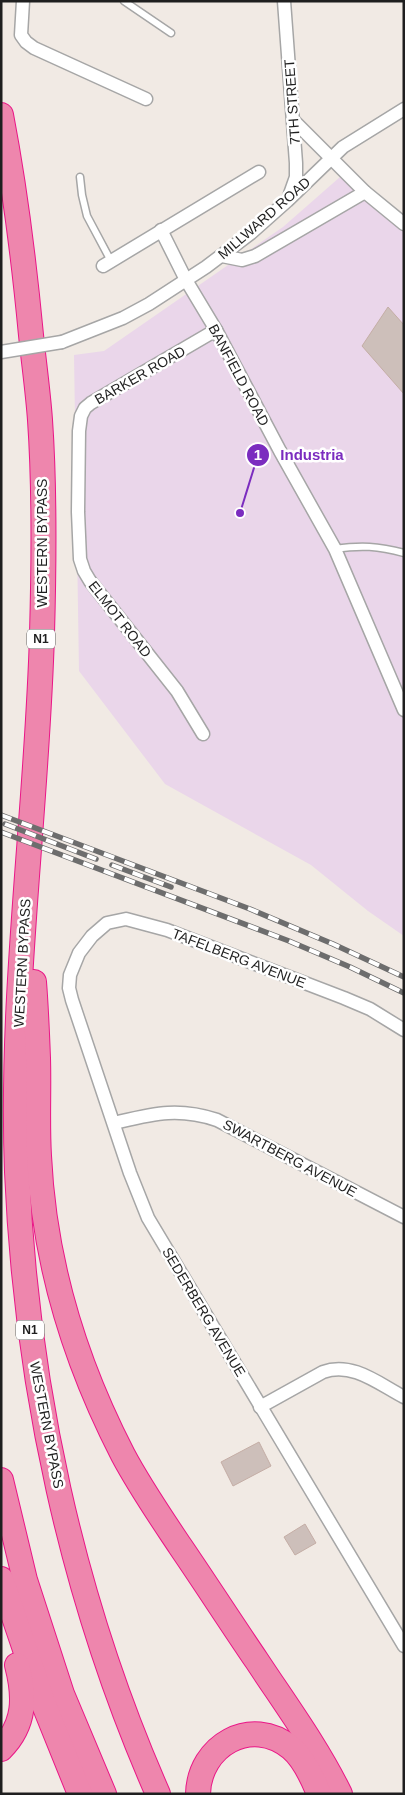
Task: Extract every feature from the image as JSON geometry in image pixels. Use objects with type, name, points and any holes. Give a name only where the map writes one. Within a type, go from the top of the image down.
[{"type":"highway","name":"WESTERN BYPASS","points":[[1,115],[26,270],[40,422],[43,509],[39,688],[17,1070],[17,1168],[21,1244],[40,1401],[77,1564],[117,1694],[158,1794]]},
{"type":"highway","points":[[28,855],[38,1057],[39,1157],[49,1244],[66,1316],[96,1399],[124,1456],[154,1506],[326,1765],[340,1794]]},
{"type":"highway","points":[[1,1480],[24,1580],[62,1694],[104,1794]]},
{"type":"highway","points":[[1,1579],[44,1706],[80,1794]]},
{"type":"highway","points":[[1,1604],[23,1686],[23,1698],[14,1732],[1,1749]]},
{"type":"highway","points":[[198,1794],[201,1772],[215,1750],[237,1737],[259,1734],[272,1737],[292,1749],[302,1762],[319,1794]]},
{"type":"street","points":[[23,1],[21,35],[26,42],[34,48],[146,99]]},
{"type":"street","name":"7TH STREET","points":[[284,1],[294,121],[296,177],[287,201]]},
{"type":"street","name":"MILLWARD ROAD","points":[[1,352],[62,342],[123,318],[149,304],[222,256],[287,201],[330,158],[359,135],[404,109]]},
{"type":"street","points":[[294,121],[365,192],[404,224]]},
{"type":"street","points":[[107,263],[259,172]]},
{"type":"street","points":[[222,256],[242,260],[255,256],[365,192]]},
{"type":"street","name":"BANFIELD ROAD","points":[[161,230],[186,280],[216,330],[280,451],[335,549],[404,710]]},
{"type":"street","name":"BARKER ROAD","points":[[79,431],[81,416],[85,408],[91,403],[216,330]]},
{"type":"street","name":"ELMOT ROAD","points":[[79,431],[78,512],[80,559],[84,571],[178,691],[203,734]]},
{"type":"street","name":"TAFELBERG AVENUE","points":[[79,953],[92,936],[108,923],[120,919],[132,920],[167,930],[344,998],[370,1009],[404,1030]]},
{"type":"street","name":"SEDERBERG AVENUE","points":[[79,953],[70,975],[69,988],[72,1000],[130,1173],[148,1218],[404,1646]]},
{"type":"street","name":"SWARTBERG AVENUE","points":[[114,1123],[152,1114],[170,1112],[194,1113],[217,1120],[404,1218]]},
{"type":"street","points":[[260,1407],[332,1368],[350,1370],[404,1397]]},
{"type":"lane","points":[[124,1],[172,33]]},
{"type":"lane","points":[[80,177],[87,216],[107,263]]},
{"type":"lane","points":[[335,549],[371,546],[404,553]]},
{"type":"shaded area","points":[[340,177],[404,228],[404,936],[368,911],[311,865],[165,784],[79,671],[74,355],[104,351],[283,227]]},
{"type":"building","points":[[388,307],[404,325],[404,394],[362,346]]},
{"type":"building","points":[[259,1442],[271,1466],[233,1486],[221,1462]]},
{"type":"building","points":[[305,1524],[316,1543],[295,1555],[284,1537]]},
{"type":"railway","points":[[1,815],[250,909],[333,944],[404,977]]},
{"type":"railway","points":[[5,824],[96,859]]},
{"type":"railway","points":[[1,832],[289,941],[404,993]]},
{"type":"railway","points":[[112,865],[171,887]]},
{"type":"place","name":"Industria","points":[[240,513]]}]
